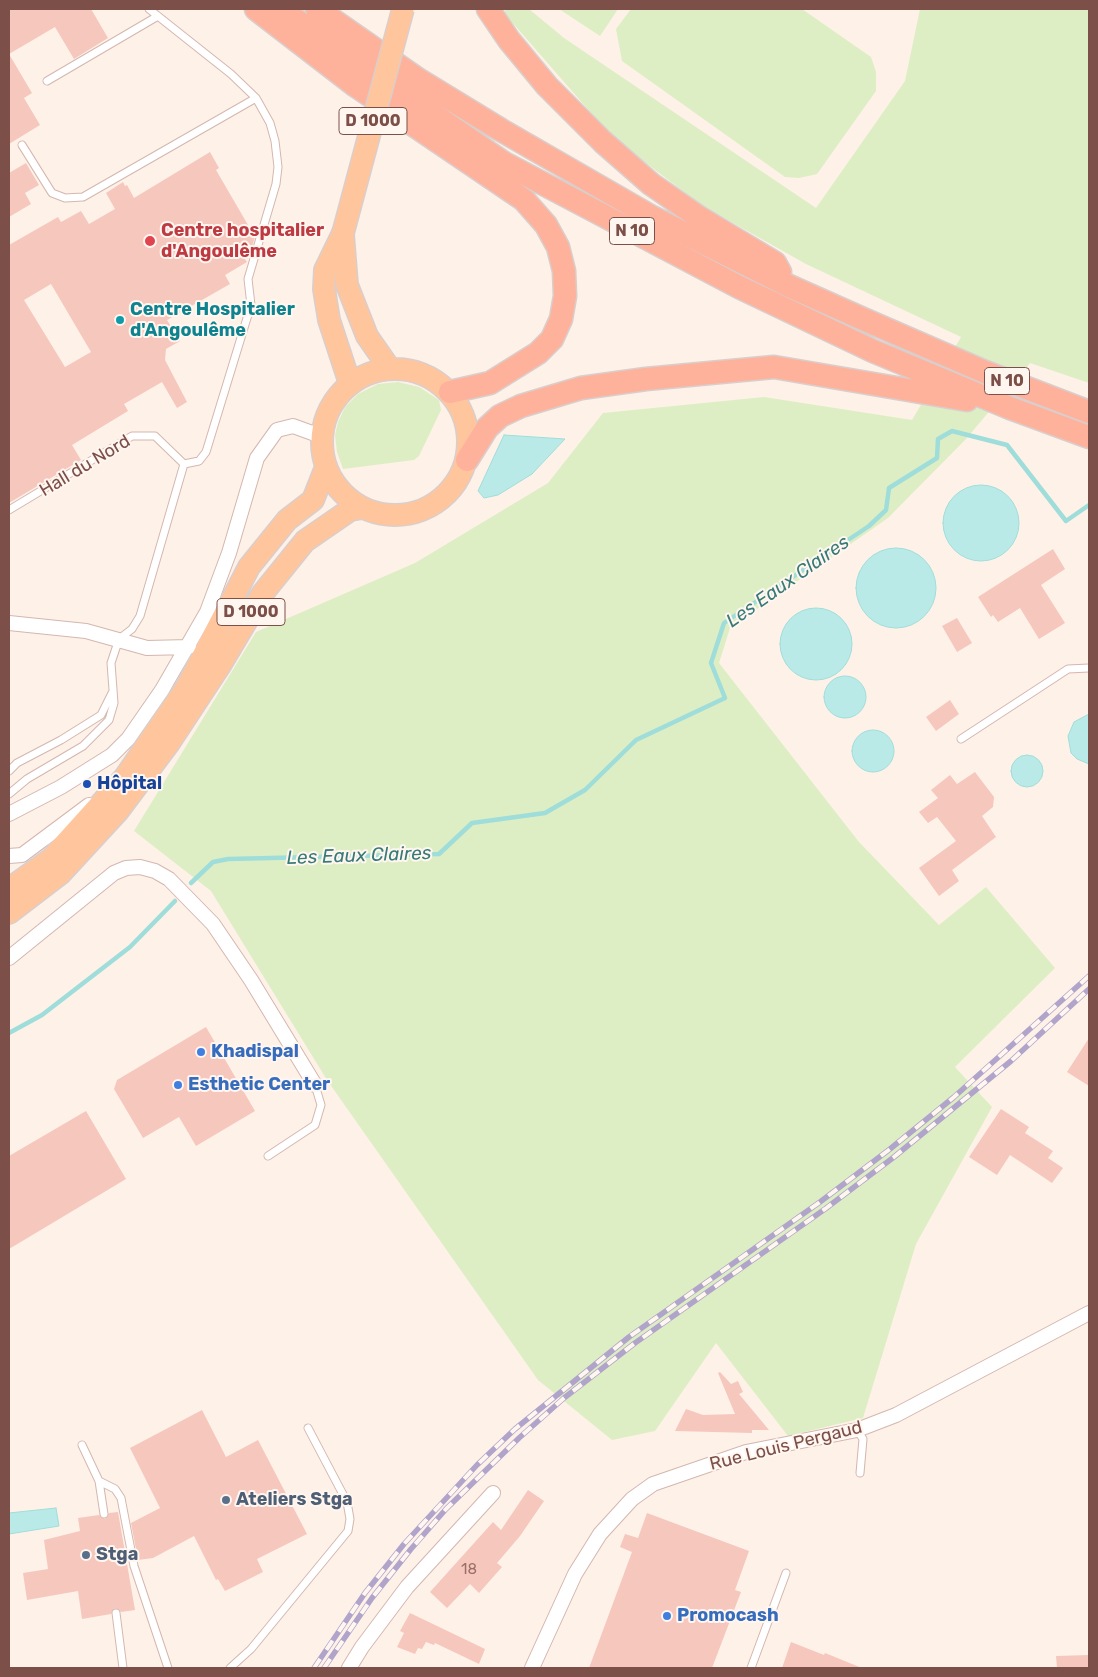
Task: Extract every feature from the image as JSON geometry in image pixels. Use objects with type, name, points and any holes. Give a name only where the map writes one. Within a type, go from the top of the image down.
[{"type":"highway","points":[[256,9],[356,86],[524,200],[546,225],[558,247],[564,271],[564,296],[560,319],[552,339],[538,353],[490,383],[450,392]]},
{"type":"highway","name":"N 10","points":[[280,9],[504,163],[739,287],[873,351],[1010,408],[1089,437]]},
{"type":"highway","name":"N 10","points":[[317,9],[419,80],[584,180],[677,230],[789,286],[985,372],[1089,412]]},
{"type":"highway","points":[[488,9],[509,40],[547,86],[602,142],[651,184],[700,218],[774,264],[789,286]]},
{"type":"highway","points":[[467,460],[487,428],[500,416],[521,406],[581,388],[656,378],[774,368],[876,383],[1010,408]]},
{"type":"main road","name":"D 1000","points":[[350,384],[329,320],[324,289],[326,270],[343,233],[403,9]]},
{"type":"main road","name":"D 1000","points":[[343,233],[347,285],[367,336],[390,368]]},
{"type":"main road","points":[[390,368],[407,369],[422,373],[437,381],[450,392],[463,412],[469,436],[467,460],[458,481],[444,498],[426,510],[404,515],[382,515],[362,508],[346,497],[334,484],[326,467],[322,439],[330,410],[350,384],[368,373],[390,368]]},
{"type":"main road","name":"D 1000","points":[[9,889],[51,858],[125,777],[187,687],[249,567],[287,520],[313,500],[326,467]]},
{"type":"main road","name":"D 1000","points":[[9,913],[60,874],[118,811],[169,743],[263,593],[305,541],[350,510],[362,508]]},
{"type":"street","points":[[9,814],[61,787],[117,751],[128,739],[189,646],[218,587],[257,458],[277,430],[293,426],[315,434],[322,439]]},
{"type":"street","points":[[9,623],[86,631],[147,648],[189,646]]},
{"type":"street","points":[[9,856],[22,855],[125,777]]},
{"type":"street","points":[[9,958],[114,873],[126,868],[140,867],[155,871],[169,879],[213,924],[252,980],[314,1085]]},
{"type":"street","name":"Rue Louis Pergaud","points":[[532,1668],[575,1574],[600,1534],[632,1499],[653,1484],[746,1452],[858,1430],[896,1415],[1089,1313]]},
{"type":"street","points":[[349,1668],[407,1587],[493,1493]]},
{"type":"lane","points":[[9,794],[27,779],[83,746],[104,727],[112,713],[114,703],[111,663],[118,639],[132,629],[140,616],[184,464],[199,461],[206,452],[251,305],[248,279],[276,184],[278,167],[275,141],[270,123],[256,98],[231,74],[149,9]]},
{"type":"lane","points":[[47,80],[158,16]]},
{"type":"lane","points":[[22,145],[52,193],[65,198],[83,197],[256,98]]},
{"type":"lane","name":"Hall du Nord","points":[[9,510],[132,436],[155,436],[184,464]]},
{"type":"lane","points":[[961,739],[1068,669],[1089,668]]},
{"type":"lane","points":[[9,771],[17,762],[61,740],[101,715],[106,709],[113,690]]},
{"type":"lane","points":[[268,1156],[315,1125],[321,1105],[314,1085]]},
{"type":"lane","points":[[230,1668],[251,1649],[348,1531],[350,1519],[347,1502],[308,1428]]},
{"type":"lane","points":[[858,1430],[863,1439],[860,1473]]},
{"type":"lane","points":[[82,1445],[99,1482],[104,1514]]},
{"type":"lane","points":[[99,1482],[115,1489],[121,1498],[134,1566],[168,1668]]},
{"type":"lane","points":[[751,1668],[786,1573]]},
{"type":"lane","points":[[116,1613],[123,1668]]},
{"type":"green space","points":[[506,9],[529,9],[564,38],[816,208],[905,81],[920,9],[1089,9],[1089,383],[1030,363],[966,439],[888,518],[730,628],[719,663],[859,842],[939,925],[986,887],[1055,968],[955,1067],[992,1107],[916,1244],[863,1418],[788,1436],[716,1343],[655,1431],[612,1440],[538,1380],[327,1080],[211,891],[134,831],[256,632],[415,563],[548,483],[603,413],[764,397],[912,420],[961,337],[806,264],[701,205],[612,137],[504,13]]},
{"type":"green space","points":[[559,9],[618,9],[600,36]]},
{"type":"green space","points":[[631,9],[802,9],[871,57],[876,72],[876,91],[817,174],[799,178],[785,177],[622,61],[616,29]]},
{"type":"green space","points":[[398,382],[419,387],[439,400],[441,410],[419,456],[414,460],[343,469],[337,452],[335,435],[338,422],[345,407],[358,394],[378,384]]},
{"type":"water","points":[[504,435],[565,439],[532,474],[498,495],[484,498],[478,491]]},
{"type":"water","points":[[981,485],[995,488],[1008,496],[1016,509],[1019,523],[1016,537],[1008,550],[995,558],[981,561],[967,558],[954,550],[946,537],[943,523],[946,509],[954,496],[967,488]]},
{"type":"water","points":[[896,548],[911,551],[924,560],[933,573],[936,588],[933,603],[924,616],[911,625],[896,628],[881,625],[868,616],[859,603],[856,588],[859,573],[868,560],[881,551]]},
{"type":"water","points":[[823,608],[842,618],[850,630],[852,644],[850,658],[842,670],[830,678],[809,680],[790,670],[782,658],[780,637],[790,618],[802,610]]},
{"type":"water","points":[[849,676],[857,679],[863,685],[866,697],[863,709],[857,715],[841,718],[833,715],[827,709],[824,693],[827,685],[833,679]]},
{"type":"water","points":[[1089,714],[1089,764],[1077,759],[1071,753],[1068,736],[1074,722]]},
{"type":"water","points":[[869,730],[877,730],[888,736],[894,751],[888,766],[877,772],[869,772],[858,766],[852,755],[852,747],[858,736]]},
{"type":"water","points":[[1027,755],[1039,759],[1043,771],[1039,783],[1027,787],[1015,783],[1011,771],[1015,759]]},
{"type":"water","points":[[56,1508],[59,1526],[9,1534],[9,1513]]},
{"type":"building","points":[[9,9],[91,9],[108,38],[74,59],[55,27],[9,54]]},
{"type":"building","points":[[9,54],[32,93],[24,98],[40,125],[9,144]]},
{"type":"building","name":"Centre Hospitalier d'Angoulême","points":[[210,152],[219,168],[216,170],[255,237],[251,250],[242,255],[247,262],[225,275],[230,284],[167,320],[180,341],[166,349],[165,360],[187,402],[177,408],[162,382],[124,404],[128,411],[72,445],[81,460],[9,503],[9,245],[58,217],[61,222],[81,211],[89,224],[115,209],[106,193],[123,182],[125,186],[127,185],[134,198]],"holes":[[[51,284],[91,352],[65,367],[24,300]]]},
{"type":"building","points":[[26,163],[39,185],[25,193],[31,204],[9,217],[9,173]]},
{"type":"building","points":[[1053,549],[1065,569],[1041,585],[1065,623],[1039,639],[1020,608],[998,622],[993,615],[991,617],[978,597]]},
{"type":"building","points":[[957,618],[972,643],[957,652],[942,626]]},
{"type":"building","points":[[950,700],[959,714],[936,731],[926,717]]},
{"type":"building","points":[[975,772],[994,797],[993,807],[982,816],[996,837],[952,870],[959,881],[939,896],[919,868],[956,841],[937,817],[928,823],[919,812],[938,798],[931,790],[950,775],[957,784]]},
{"type":"building","name":"Esthetic Center","points":[[206,1027],[255,1111],[196,1146],[179,1117],[143,1138],[114,1089],[117,1080]]},
{"type":"building","points":[[1089,1038],[1089,1086],[1067,1072]]},
{"type":"building","points":[[1001,1109],[1029,1127],[1025,1133],[1053,1151],[1048,1158],[1063,1168],[1052,1183],[1010,1155],[997,1175],[969,1157]]},
{"type":"building","points":[[86,1111],[126,1179],[9,1249],[9,1156]]},
{"type":"building","points":[[720,1372],[731,1384],[738,1381],[743,1392],[739,1394],[769,1430],[752,1430],[752,1433],[675,1431],[686,1409],[703,1415],[735,1414],[718,1373]]},
{"type":"building","name":"Ateliers Stga","points":[[202,1410],[226,1457],[258,1440],[307,1534],[257,1559],[263,1572],[225,1591],[218,1579],[216,1580],[194,1536],[153,1558],[138,1560],[131,1523],[160,1508],[130,1448]]},
{"type":"building","points":[[528,1490],[544,1501],[520,1536],[497,1563],[502,1567],[479,1593],[470,1584],[447,1608],[430,1592],[493,1522],[501,1530]]},
{"type":"building","name":"Stga","points":[[118,1512],[135,1610],[121,1612],[115,1608],[111,1614],[82,1619],[78,1591],[27,1600],[23,1573],[48,1569],[44,1540],[80,1531],[78,1518],[99,1515],[105,1519],[109,1513]]},
{"type":"building","name":"Promocash","points":[[647,1513],[749,1551],[735,1590],[741,1592],[712,1668],[589,1668],[632,1552],[620,1547],[625,1534],[638,1538]]},
{"type":"building","points":[[410,1613],[485,1649],[479,1664],[435,1643],[434,1645],[426,1642],[422,1649],[418,1648],[415,1654],[397,1647],[404,1633],[400,1631]]},
{"type":"building","points":[[791,1642],[824,1655],[825,1653],[862,1668],[782,1668]]},
{"type":"building","points":[[1089,1655],[1089,1668],[1057,1668],[1056,1656]]},
{"type":"waterway","name":"Les Eaux Claires","points":[[191,883],[213,862],[228,859],[439,854],[472,823],[545,813],[585,790],[636,740],[725,698],[711,663],[724,623],[869,526],[886,510],[889,488],[937,458],[938,439],[952,431],[1007,445],[1066,521],[1089,505]]},
{"type":"waterway","name":"Les Eaux Claires","points":[[9,1033],[42,1015],[130,947],[175,901]]},
{"type":"railway","points":[[314,1668],[365,1593],[404,1544],[477,1465],[515,1429],[629,1337],[820,1202],[890,1149],[954,1097],[1089,976]]},
{"type":"railway","points":[[324,1668],[372,1598],[446,1509],[519,1438],[564,1398],[635,1343],[825,1209],[894,1157],[1011,1061],[1089,989]]},
{"type":"place","name":"Centre hospitalier d'Angoulême","points":[[150,241]]},
{"type":"place","name":"Centre Hospitalier d'Angoulême","points":[[120,320]]},
{"type":"place","name":"Hôpital","points":[[87,784]]},
{"type":"place","name":"Khadispal","points":[[201,1052]]},
{"type":"place","name":"Esthetic Center","points":[[178,1085]]},
{"type":"place","name":"Ateliers Stga","points":[[226,1500]]},
{"type":"place","name":"Stga","points":[[86,1555]]},
{"type":"place","name":"Promocash","points":[[667,1616]]}]
